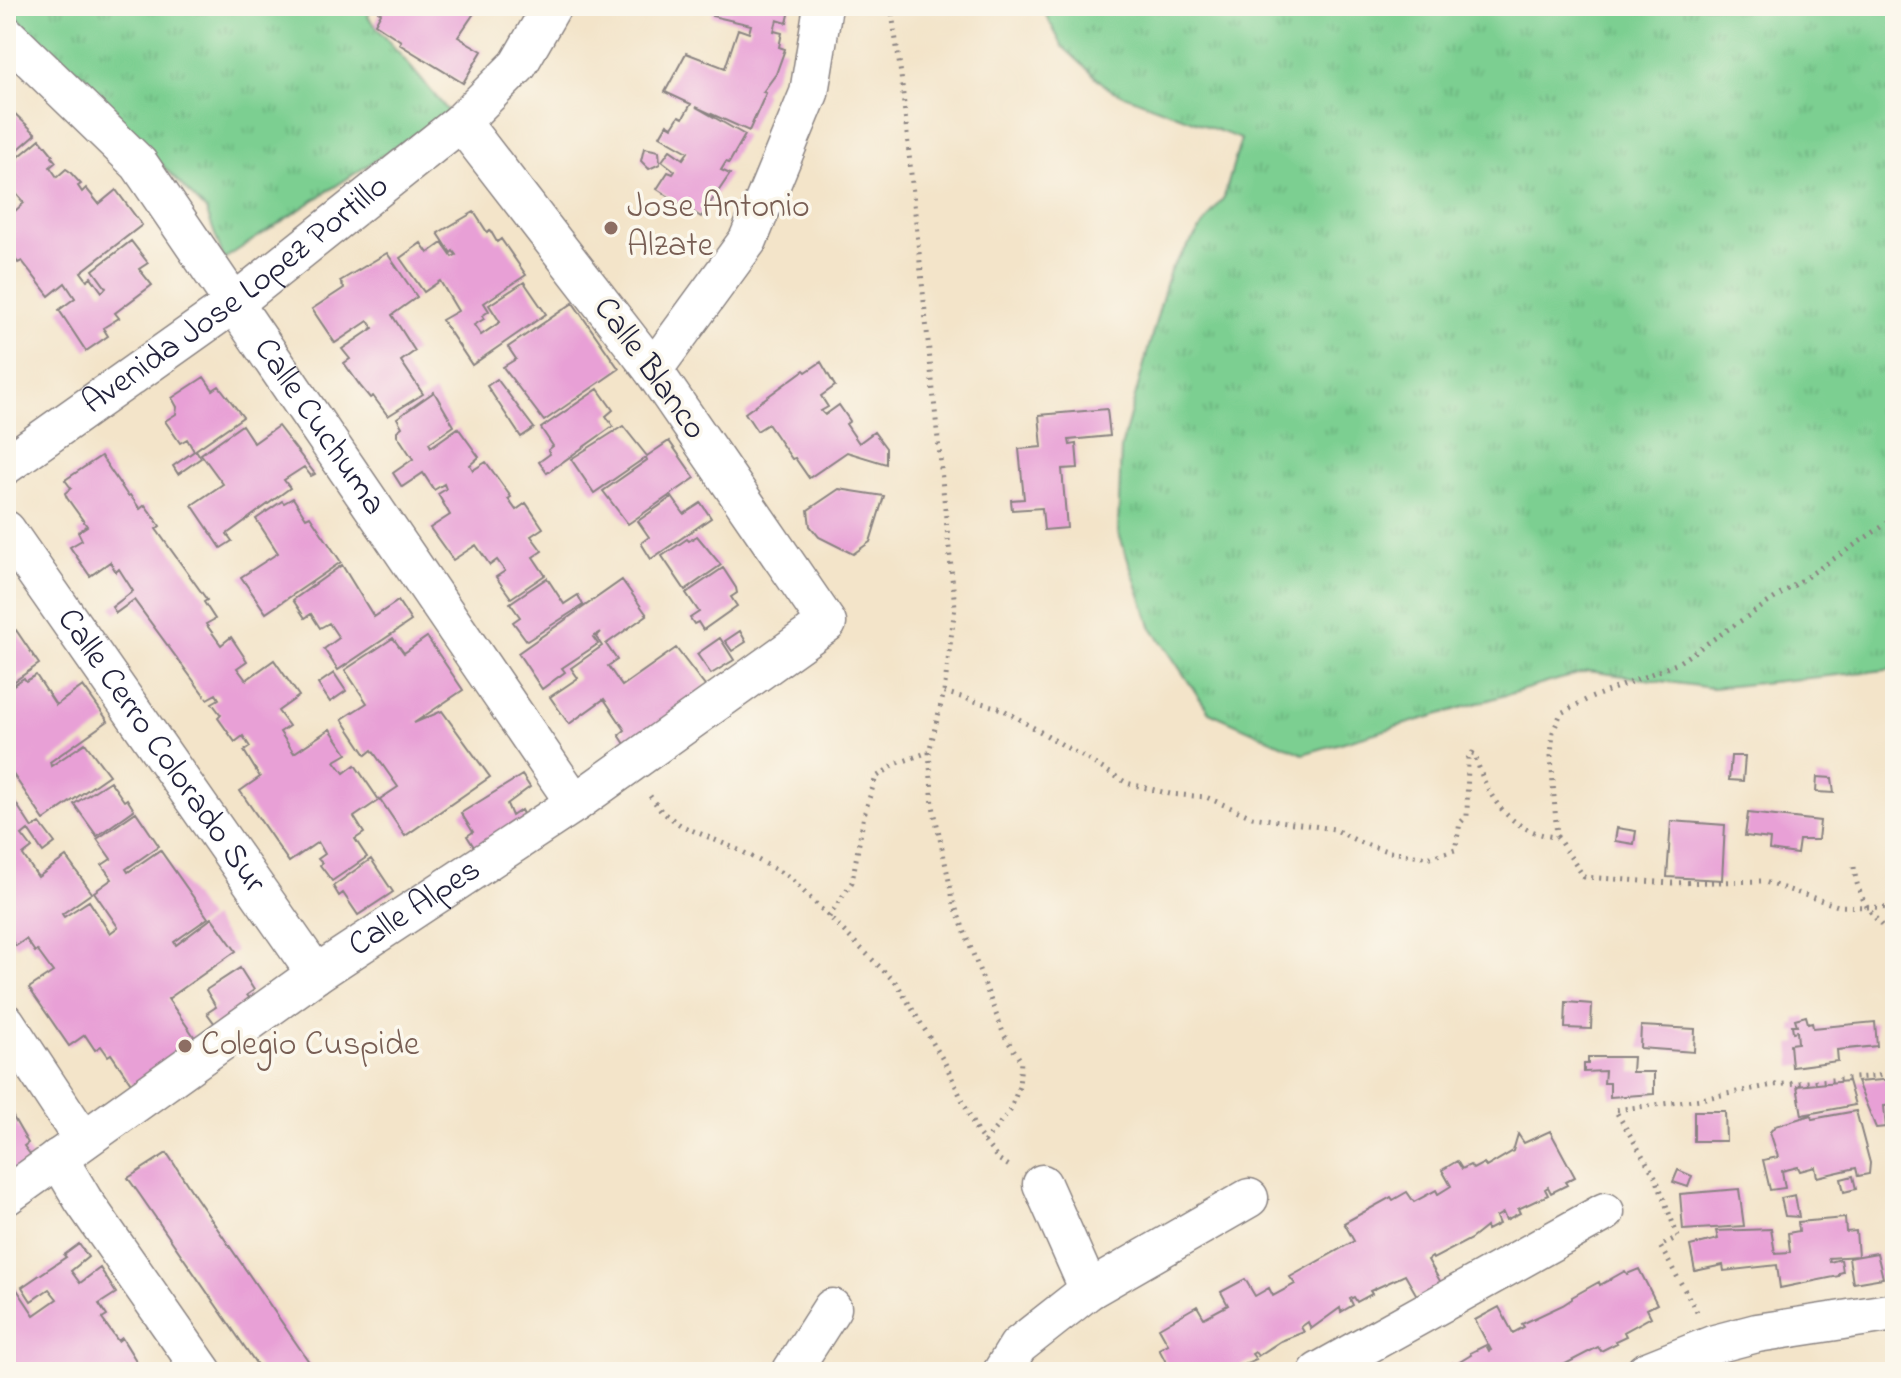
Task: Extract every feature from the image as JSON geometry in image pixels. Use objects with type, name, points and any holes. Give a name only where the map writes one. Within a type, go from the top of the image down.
[{"type":"street","name":"Avenida Jose Lopez Portillo","points":[[6,465],[233,304],[461,122],[518,65],[552,6]]},
{"type":"street","points":[[653,370],[748,240],[809,93],[823,6]]},
{"type":"street","name":"Calle Cuchuma","points":[[6,35],[139,164],[575,803]]},
{"type":"street","name":"Calle Blanco","points":[[461,122],[653,370],[827,623]]},
{"type":"street","name":"Calle Cerro Colorado Sur","points":[[6,530],[316,974]]},
{"type":"street","name":"Calle Alpes","points":[[6,1196],[316,974],[575,803],[827,623]]},
{"type":"street","points":[[6,1023],[70,1149],[92,1213],[203,1372]]},
{"type":"street","points":[[1031,1178],[1089,1290]]},
{"type":"street","points":[[1002,1372],[1018,1346],[1089,1290],[1249,1198]]},
{"type":"street","points":[[1318,1372],[1605,1212]]},
{"type":"street","points":[[791,1372],[832,1308]]},
{"type":"street","points":[[1645,1372],[1715,1344],[1757,1333],[1895,1312]]},
{"type":"path","points":[[891,6],[901,75],[955,607],[944,692],[929,752],[933,806],[954,904],[1004,1035],[1021,1061],[1019,1087],[1010,1111],[984,1142]]},
{"type":"path","points":[[1895,518],[1676,664],[1561,713],[1553,732],[1551,756],[1557,837],[1584,877],[1672,883],[1762,881],[1838,906],[1895,908]]},
{"type":"path","points":[[944,692],[1002,709],[1127,783],[1170,794],[1206,797],[1252,817],[1334,829],[1359,842],[1390,852],[1430,857],[1455,850],[1460,823],[1467,816],[1468,758],[1472,753],[1492,796],[1510,820],[1537,835],[1557,837]]},
{"type":"path","points":[[829,917],[852,882],[864,815],[876,777],[898,763],[929,752]]},
{"type":"path","points":[[628,765],[662,812],[682,826],[741,851],[788,876],[897,984],[945,1063],[984,1142],[998,1159],[1031,1178]]},
{"type":"path","points":[[1854,867],[1858,890],[1866,907],[1890,934],[1891,1010],[1895,1018]]},
{"type":"path","points":[[1715,1344],[1660,1246],[1678,1237],[1656,1178],[1615,1110],[1701,1099],[1773,1085],[1878,1076],[1895,1070]]},
{"type":"green space","points":[[6,6],[372,6],[368,17],[449,112],[224,259],[206,210]]},
{"type":"green space","points":[[1041,6],[1895,6],[1895,669],[1712,688],[1588,671],[1303,754],[1209,712],[1151,626],[1118,531],[1121,448],[1170,270],[1224,197],[1241,139],[1110,90],[1063,47]]},
{"type":"building","points":[[380,6],[479,6],[458,37],[482,51],[463,83],[399,44],[401,41],[375,24],[381,13],[378,11]]},
{"type":"building","points":[[714,6],[791,6],[787,23],[777,20],[774,31],[782,33],[779,47],[785,49],[776,74],[763,92],[766,93],[749,131],[696,107],[745,135],[729,163],[726,162],[721,170],[730,174],[701,217],[657,189],[668,172],[673,174],[675,171],[662,161],[670,150],[683,159],[688,152],[660,136],[667,124],[672,127],[679,116],[683,118],[691,104],[665,92],[686,53],[725,68],[738,29],[749,33],[751,25],[712,16]]},
{"type":"building","points":[[9,108],[36,134],[6,160],[6,111]]},
{"type":"building","points":[[40,139],[53,155],[56,162],[50,167],[57,177],[66,169],[81,184],[78,186],[82,192],[86,188],[99,204],[116,190],[142,225],[81,272],[87,280],[91,277],[102,292],[106,288],[93,270],[131,241],[148,263],[139,269],[152,285],[115,313],[119,318],[103,328],[108,336],[86,351],[59,310],[75,298],[65,283],[49,296],[22,261],[18,263],[6,245],[6,219],[24,203],[14,191],[10,193],[7,189],[10,187],[6,182],[6,161],[9,165]]},
{"type":"building","points":[[644,148],[659,151],[660,164],[649,169],[641,161]]},
{"type":"building","points":[[474,212],[497,242],[501,239],[526,275],[484,303],[489,311],[482,316],[484,319],[474,325],[481,335],[500,322],[489,305],[524,282],[546,314],[472,365],[442,320],[458,311],[440,281],[424,292],[400,258],[421,243],[428,253],[442,243],[452,257],[456,255],[453,251],[451,253],[438,233]]},
{"type":"building","points":[[387,253],[417,297],[392,315],[415,351],[401,361],[423,394],[388,416],[344,363],[350,359],[342,349],[373,328],[368,321],[335,343],[312,309],[344,288],[340,281]]},
{"type":"building","points":[[573,303],[619,369],[544,421],[503,367],[516,359],[508,347]]},
{"type":"building","points":[[821,362],[835,386],[821,396],[828,407],[821,411],[825,415],[839,405],[850,421],[846,424],[859,443],[874,432],[886,448],[886,464],[847,452],[809,478],[768,424],[757,431],[745,413],[804,370],[806,372]]},
{"type":"building","points":[[204,377],[213,390],[219,386],[243,417],[194,451],[187,439],[180,443],[165,421],[176,414],[177,407],[172,398]]},
{"type":"building","points":[[497,379],[534,428],[521,437],[487,386]]},
{"type":"building","points":[[598,389],[613,410],[606,416],[613,426],[547,473],[539,462],[550,454],[548,450],[553,446],[541,428]]},
{"type":"building","points":[[434,392],[454,426],[429,443],[431,447],[458,428],[479,457],[470,465],[473,470],[486,462],[511,497],[508,499],[516,510],[526,503],[543,528],[531,536],[542,551],[533,557],[545,575],[511,598],[496,577],[505,571],[497,560],[490,565],[476,545],[453,560],[430,528],[450,515],[438,494],[446,489],[444,484],[434,490],[423,473],[402,487],[393,473],[413,459],[397,435],[402,427],[397,418]]},
{"type":"building","points":[[1107,409],[1110,436],[1069,440],[1070,445],[1076,444],[1078,468],[1062,469],[1067,528],[1044,530],[1042,508],[1012,510],[1011,500],[1024,499],[1019,449],[1042,447],[1039,415]]},
{"type":"building","points":[[242,425],[254,443],[278,426],[315,474],[311,476],[304,467],[284,480],[290,488],[227,534],[232,541],[221,548],[192,505],[223,484],[201,454]]},
{"type":"building","points":[[623,426],[647,456],[669,441],[695,478],[628,524],[603,491],[647,460],[646,457],[594,493],[571,459]]},
{"type":"building","points":[[196,450],[201,458],[178,474],[173,466]]},
{"type":"building","points":[[101,456],[128,496],[140,509],[145,505],[160,526],[156,529],[207,600],[204,602],[215,619],[206,624],[221,645],[231,637],[247,661],[237,668],[246,680],[274,660],[299,696],[278,711],[289,726],[280,732],[294,753],[330,729],[347,754],[335,761],[344,773],[355,765],[379,800],[354,817],[364,833],[355,839],[367,857],[332,881],[320,865],[322,863],[318,859],[325,854],[318,842],[289,862],[240,791],[260,777],[244,751],[250,747],[243,736],[235,742],[218,718],[221,715],[212,703],[219,699],[216,694],[207,699],[134,600],[116,613],[112,607],[133,591],[119,569],[116,572],[110,562],[90,576],[70,547],[82,540],[78,532],[87,526],[67,498],[65,493],[71,488],[65,480]]},
{"type":"building","points":[[839,489],[884,496],[870,542],[853,554],[819,537],[810,526],[808,510]]},
{"type":"building","points":[[672,497],[684,514],[701,503],[711,518],[651,559],[641,543],[649,537],[638,521]]},
{"type":"building","points":[[293,498],[306,518],[310,516],[341,562],[266,613],[241,577],[278,553],[256,519],[282,501],[284,503]]},
{"type":"building","points":[[697,536],[721,565],[685,590],[662,556]]},
{"type":"building","points":[[342,565],[374,617],[398,601],[411,621],[338,670],[324,649],[339,638],[329,623],[320,628],[311,614],[305,618],[293,600]]},
{"type":"building","points":[[723,568],[736,588],[737,593],[731,597],[737,606],[703,630],[698,622],[694,624],[690,618],[699,612],[686,593]]},
{"type":"building","points":[[547,578],[564,604],[578,595],[583,605],[527,641],[513,622],[520,617],[510,603]]},
{"type":"building","points":[[622,580],[647,615],[606,644],[617,660],[608,666],[622,686],[676,648],[708,690],[629,750],[619,735],[625,730],[604,699],[569,724],[550,697],[578,678],[571,668],[602,646],[596,637],[601,632],[593,637],[598,644],[562,668],[565,672],[542,689],[518,653]]},
{"type":"building","points":[[16,630],[39,664],[6,687],[6,636]]},
{"type":"building","points":[[740,631],[746,642],[732,651],[725,641]]},
{"type":"building","points":[[427,637],[463,690],[414,723],[442,711],[490,777],[405,836],[380,799],[398,787],[372,750],[366,755],[342,719],[367,703],[345,670],[393,638],[404,653]]},
{"type":"building","points":[[720,638],[734,660],[711,674],[697,654]]},
{"type":"building","points":[[334,673],[346,691],[330,702],[318,684]]},
{"type":"building","points":[[36,675],[56,705],[83,686],[108,721],[50,762],[51,766],[85,743],[109,775],[44,820],[6,764],[6,690],[24,678],[26,681]]},
{"type":"building","points":[[1731,756],[1745,756],[1743,781],[1729,780]]},
{"type":"building","points":[[522,775],[530,787],[507,804],[512,816],[521,810],[526,820],[478,853],[467,836],[473,832],[461,813]]},
{"type":"building","points":[[1817,777],[1832,778],[1834,793],[1816,792]]},
{"type":"building","points":[[110,781],[134,810],[97,836],[74,804]]},
{"type":"building","points":[[8,791],[32,828],[40,823],[55,843],[43,852],[28,830],[22,835],[32,848],[23,855],[38,877],[66,857],[92,893],[62,914],[64,917],[89,901],[110,933],[118,927],[94,892],[112,879],[102,865],[111,859],[97,839],[136,812],[159,846],[126,869],[128,872],[160,850],[208,918],[174,942],[176,945],[212,918],[236,951],[168,999],[200,1045],[135,1089],[111,1054],[108,1056],[101,1046],[95,1050],[85,1035],[69,1046],[29,988],[53,972],[26,939],[16,946],[6,933]]},
{"type":"building","points":[[1748,813],[1820,821],[1818,840],[1799,840],[1797,854],[1769,850],[1770,839],[1745,836]]},
{"type":"building","points":[[1671,821],[1725,825],[1722,880],[1667,877]]},
{"type":"building","points":[[1617,828],[1636,831],[1634,844],[1615,841]]},
{"type":"building","points":[[371,859],[393,892],[358,915],[343,893],[339,896],[333,886]]},
{"type":"building","points":[[240,968],[254,990],[247,995],[255,1005],[220,1031],[207,1013],[216,1007],[206,990]]},
{"type":"building","points":[[1566,1002],[1592,1004],[1591,1029],[1565,1028]]},
{"type":"building","points":[[1806,1016],[1813,1028],[1875,1022],[1877,1046],[1837,1050],[1838,1061],[1792,1067],[1790,1044],[1798,1043],[1797,1031],[1793,1032],[1792,1025],[1797,1025],[1795,1019]]},
{"type":"building","points":[[1641,1026],[1695,1029],[1694,1052],[1640,1048]]},
{"type":"building","points":[[1588,1057],[1633,1057],[1632,1072],[1654,1072],[1654,1094],[1610,1097],[1610,1083],[1604,1083],[1605,1071],[1584,1072]]},
{"type":"building","points":[[1895,1079],[1895,1105],[1884,1106],[1886,1127],[1876,1128],[1857,1082]]},
{"type":"building","points":[[1848,1081],[1855,1105],[1802,1115],[1797,1086]]},
{"type":"building","points":[[9,1110],[28,1143],[24,1146],[33,1158],[6,1177],[6,1112]]},
{"type":"building","points":[[1694,1111],[1725,1111],[1726,1141],[1694,1141]]},
{"type":"building","points":[[1856,1111],[1870,1163],[1869,1174],[1858,1176],[1856,1168],[1817,1177],[1815,1167],[1800,1171],[1798,1167],[1782,1171],[1785,1188],[1770,1190],[1763,1160],[1778,1157],[1770,1132],[1775,1126],[1811,1115],[1812,1119]]},
{"type":"building","points":[[1550,1131],[1575,1177],[1551,1193],[1548,1187],[1545,1189],[1548,1195],[1518,1209],[1520,1213],[1506,1220],[1503,1213],[1496,1217],[1499,1224],[1487,1230],[1486,1227],[1471,1239],[1428,1260],[1444,1288],[1420,1301],[1405,1275],[1370,1291],[1372,1294],[1357,1302],[1354,1297],[1350,1299],[1353,1305],[1341,1312],[1340,1308],[1311,1329],[1308,1322],[1301,1327],[1304,1332],[1281,1341],[1258,1356],[1255,1352],[1252,1354],[1256,1359],[1233,1369],[1235,1372],[1171,1372],[1159,1349],[1168,1344],[1159,1328],[1197,1306],[1204,1318],[1228,1305],[1221,1292],[1245,1279],[1255,1296],[1269,1288],[1273,1296],[1295,1284],[1290,1277],[1354,1241],[1344,1223],[1391,1197],[1393,1200],[1407,1192],[1414,1202],[1436,1190],[1438,1194],[1451,1186],[1442,1170],[1457,1161],[1462,1169],[1470,1165],[1473,1169],[1484,1163],[1486,1167],[1513,1151],[1518,1134],[1524,1143]]},
{"type":"building","points":[[167,1153],[316,1372],[262,1372],[128,1178]]},
{"type":"building","points":[[1678,1170],[1692,1176],[1688,1187],[1673,1182]]},
{"type":"building","points":[[1853,1176],[1856,1189],[1844,1192],[1841,1179]]},
{"type":"building","points":[[1739,1189],[1744,1226],[1683,1230],[1680,1194]]},
{"type":"building","points":[[1795,1195],[1799,1217],[1785,1216],[1781,1198]]},
{"type":"building","points":[[1845,1218],[1846,1232],[1856,1231],[1858,1256],[1829,1258],[1830,1262],[1841,1259],[1843,1272],[1839,1276],[1780,1288],[1777,1265],[1724,1271],[1723,1265],[1695,1271],[1690,1246],[1718,1239],[1716,1231],[1771,1229],[1775,1253],[1790,1252],[1788,1233],[1799,1231],[1798,1222]]},
{"type":"building","points":[[79,1244],[88,1257],[71,1271],[80,1283],[100,1268],[116,1293],[99,1304],[107,1316],[102,1319],[118,1341],[122,1338],[140,1367],[133,1372],[6,1372],[6,1290],[14,1285],[34,1315],[57,1299],[49,1289],[31,1301],[22,1287],[66,1257],[64,1255]]},
{"type":"building","points":[[1877,1253],[1883,1278],[1853,1283],[1849,1258]]},
{"type":"building","points":[[1639,1269],[1657,1304],[1647,1309],[1651,1317],[1624,1332],[1626,1336],[1615,1341],[1617,1343],[1601,1351],[1598,1347],[1550,1372],[1436,1372],[1452,1363],[1453,1366],[1486,1345],[1491,1350],[1475,1320],[1499,1307],[1513,1333],[1524,1327],[1522,1324],[1563,1305],[1599,1282],[1600,1285],[1625,1271],[1627,1274]]},
{"type":"place","name":"Jose Antonio Alzate","points":[[611,228]]},
{"type":"place","name":"Colegio Cuspide","points":[[185,1046]]}]
